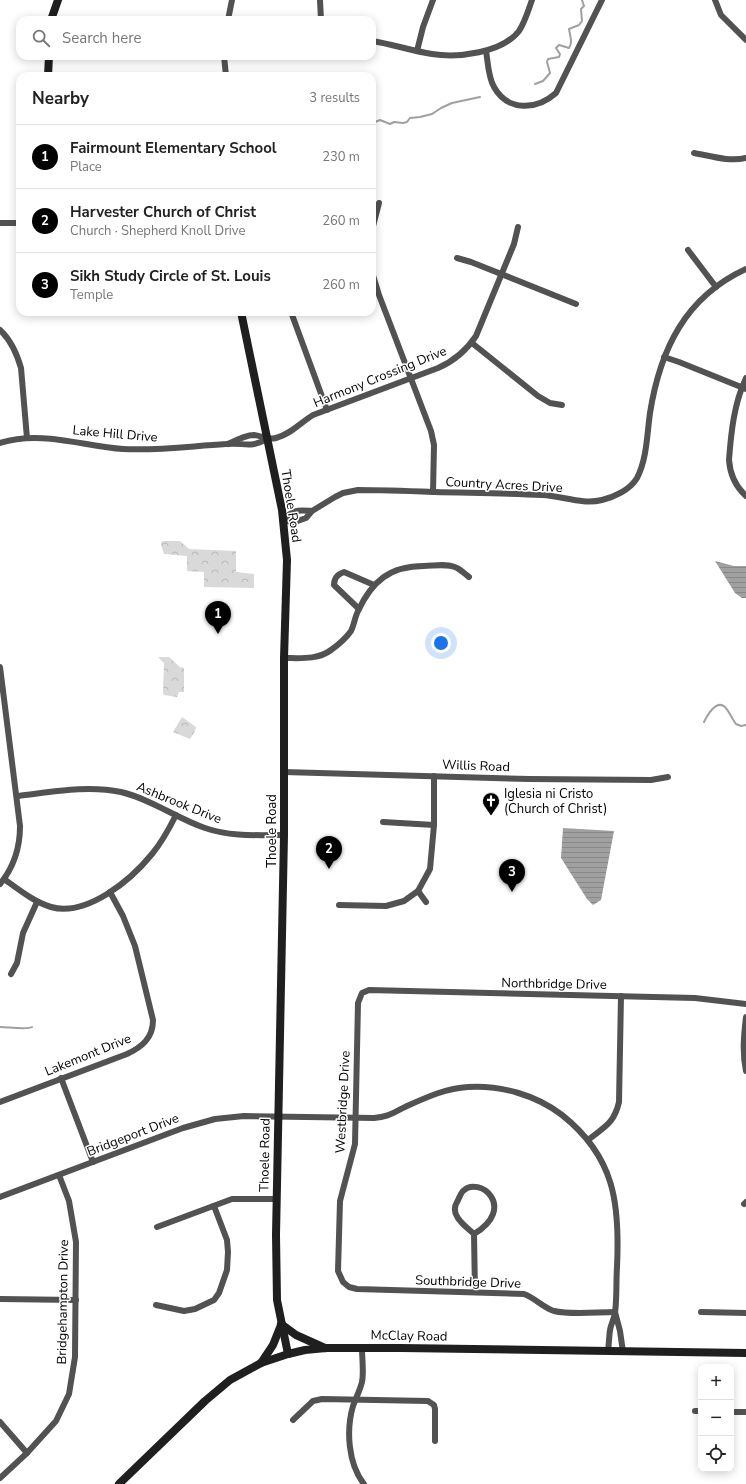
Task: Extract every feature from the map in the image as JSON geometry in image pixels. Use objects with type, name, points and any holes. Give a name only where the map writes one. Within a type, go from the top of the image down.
[{"type":"main road","points":[[52,16],[58,0]]},
{"type":"main road","points":[[48,72],[49,60]]},
{"type":"main road","name":"Thoele Road","points":[[242,316],[284,519],[287,560],[284,658],[284,835],[276,1198],[277,1300],[288,1354]]},
{"type":"main road","points":[[261,1363],[273,1346],[281,1324],[296,1335],[326,1348]]},
{"type":"main road","name":"McClay Road","points":[[119,1484],[218,1389],[243,1372],[261,1363],[305,1350],[326,1348],[362,1348],[746,1353]]},
{"type":"street","points":[[229,16],[232,0]]},
{"type":"street","points":[[320,0],[321,16]]},
{"type":"street","points":[[417,51],[423,27],[433,0]]},
{"type":"street","points":[[376,41],[417,51],[443,55],[486,51],[502,46],[518,32],[523,24],[532,0]]},
{"type":"street","points":[[486,51],[490,77],[493,86],[500,95],[508,101],[518,105],[529,106],[539,104],[548,100],[556,93],[602,0]]},
{"type":"street","points":[[715,0],[721,15],[746,40]]},
{"type":"street","points":[[224,60],[226,72]]},
{"type":"street","points":[[694,153],[737,160],[746,158]]},
{"type":"street","points":[[376,215],[379,203]]},
{"type":"street","points":[[0,223],[16,223]]},
{"type":"street","name":"Harmony Crossing Drive","points":[[267,439],[275,438],[292,431],[305,420],[327,410],[454,361],[472,343],[480,328],[514,244],[518,227]]},
{"type":"street","points":[[688,250],[716,287]]},
{"type":"street","points":[[457,258],[502,274],[576,304]]},
{"type":"street","name":"Country Acres Drive","points":[[312,511],[301,510],[291,512],[284,519],[292,523],[306,518],[312,511],[343,493],[358,490],[552,495],[585,502],[606,499],[623,491],[635,480],[643,459],[653,394],[664,357],[675,333],[697,304],[716,287],[746,269]]},
{"type":"street","points":[[376,285],[434,440],[433,492]]},
{"type":"street","points":[[292,316],[327,410]]},
{"type":"street","points":[[0,330],[14,348],[19,363],[27,438]]},
{"type":"street","points":[[472,343],[538,396],[550,402],[562,405]]},
{"type":"street","points":[[664,357],[744,389]]},
{"type":"street","points":[[746,378],[744,389],[736,408],[729,460],[729,467],[734,480],[746,496]]},
{"type":"street","name":"Lake Hill Drive","points":[[0,443],[17,438],[41,437],[102,447],[140,450],[228,444],[256,444],[267,439]]},
{"type":"street","points":[[284,658],[322,655],[339,644],[351,630],[368,591],[389,573],[399,569],[417,566],[452,566],[469,577]]},
{"type":"street","points":[[359,609],[334,585],[334,581],[338,574],[344,572],[374,585]]},
{"type":"street","points":[[0,667],[20,816],[20,837],[15,857],[2,882],[37,902],[52,907],[72,908],[82,906],[110,892],[143,865],[161,843],[176,815]]},
{"type":"street","name":"Willis Road","points":[[284,772],[529,779],[651,780],[668,777]]},
{"type":"street","points":[[339,905],[386,906],[404,901],[418,891],[430,870],[434,825],[434,776]]},
{"type":"street","name":"Ashbrook Drive","points":[[18,796],[72,789],[104,790],[136,796],[176,815],[218,832],[246,835],[284,835]]},
{"type":"street","points":[[383,822],[434,825]]},
{"type":"street","points":[[418,891],[426,902]]},
{"type":"street","name":"Lakemont Drive","points":[[0,1102],[136,1050],[148,1039],[153,1026],[151,1011],[135,946],[127,923],[110,892]]},
{"type":"street","points":[[11,974],[17,963],[23,933],[37,902]]},
{"type":"street","name":"Northbridge Drive","points":[[362,993],[369,990],[695,998],[746,1004]]},
{"type":"street","name":"Westbridge Drive","points":[[343,1282],[338,1271],[340,1201],[355,1144],[358,1003],[362,993]]},
{"type":"street","points":[[588,1140],[611,1122],[618,1108],[621,996]]},
{"type":"street","points":[[746,1017],[744,1033],[744,1062],[746,1071]]},
{"type":"street","points":[[62,1078],[93,1162]]},
{"type":"street","name":"Bridgeport Drive","points":[[0,1197],[201,1122],[229,1117],[386,1117],[426,1097],[447,1090],[467,1087],[490,1087],[513,1091],[537,1100],[555,1110],[576,1126],[598,1155],[606,1171],[614,1198],[617,1217],[618,1241],[615,1312]]},
{"type":"street","name":"Bridgehampton Drive","points":[[0,1478],[27,1453],[56,1421],[69,1394],[75,1357],[75,1227],[69,1201],[59,1175]]},
{"type":"street","points":[[472,1187],[484,1189],[493,1199],[495,1210],[491,1220],[474,1234],[464,1226],[455,1214],[454,1206],[463,1191],[472,1187]]},
{"type":"street","points":[[158,1227],[232,1199],[276,1198]]},
{"type":"street","points":[[156,1305],[184,1311],[196,1309],[214,1300],[219,1293],[227,1270],[228,1252],[227,1240],[214,1206]]},
{"type":"street","points":[[474,1234],[475,1292]]},
{"type":"street","name":"Southbridge Drive","points":[[343,1282],[349,1287],[357,1290],[524,1294],[533,1297],[545,1307],[554,1311],[615,1312]]},
{"type":"street","points":[[0,1299],[76,1300]]},
{"type":"street","points":[[608,1351],[610,1330],[615,1312]]},
{"type":"street","points":[[615,1312],[623,1352]]},
{"type":"street","points":[[701,1312],[746,1312]]},
{"type":"street","points":[[362,1348],[362,1382],[353,1407],[350,1431],[351,1452],[356,1468],[364,1484]]},
{"type":"street","points":[[294,1420],[313,1401],[322,1399],[428,1401],[434,1405],[435,1409],[435,1441]]},
{"type":"street","points":[[434,1405],[440,1400]]},
{"type":"street","points":[[734,1412],[746,1412]]},
{"type":"street","points":[[0,1422],[27,1453]]},
{"type":"green space","points":[[180,541],[189,549],[236,551],[236,572],[254,574],[254,588],[204,587],[204,572],[187,571],[187,556],[164,554],[161,542]]},
{"type":"green space","points":[[158,657],[169,657],[180,667],[184,668],[184,692],[179,692],[177,697],[164,695],[163,693],[164,663]]},
{"type":"green space","points":[[182,717],[196,727],[190,739],[173,732]]},
{"type":"shaded area","points":[[715,561],[734,566],[746,566],[746,598],[742,598],[735,593]]},
{"type":"shaded area","points":[[563,828],[614,831],[601,900],[593,905],[587,899],[561,858]]},
{"type":"waterway","points":[[535,84],[543,81],[550,73],[547,62],[548,59],[559,57],[560,54],[556,48],[559,45],[569,48],[571,41],[569,29],[579,25],[582,21],[581,9],[584,6],[582,0]]},
{"type":"waterway","points":[[376,122],[380,120],[390,124],[394,122],[403,123],[407,122],[410,118],[432,114],[452,103],[480,97]]},
{"type":"waterway","points":[[704,722],[712,709],[718,705],[722,705],[725,707],[736,724],[741,726],[746,725]]},
{"type":"waterway","points":[[0,1027],[32,1027]]},
{"type":"place","name":"Fairmount Elementary School","points":[[218,634]]},
{"type":"place","name":"Iglesia ni Cristo (Church of Christ)","points":[[491,816]]},
{"type":"place","name":"Harvester Church of Christ","points":[[329,869]]},
{"type":"place","name":"Sikh Study Circle of St. Louis","points":[[512,892]]}]
